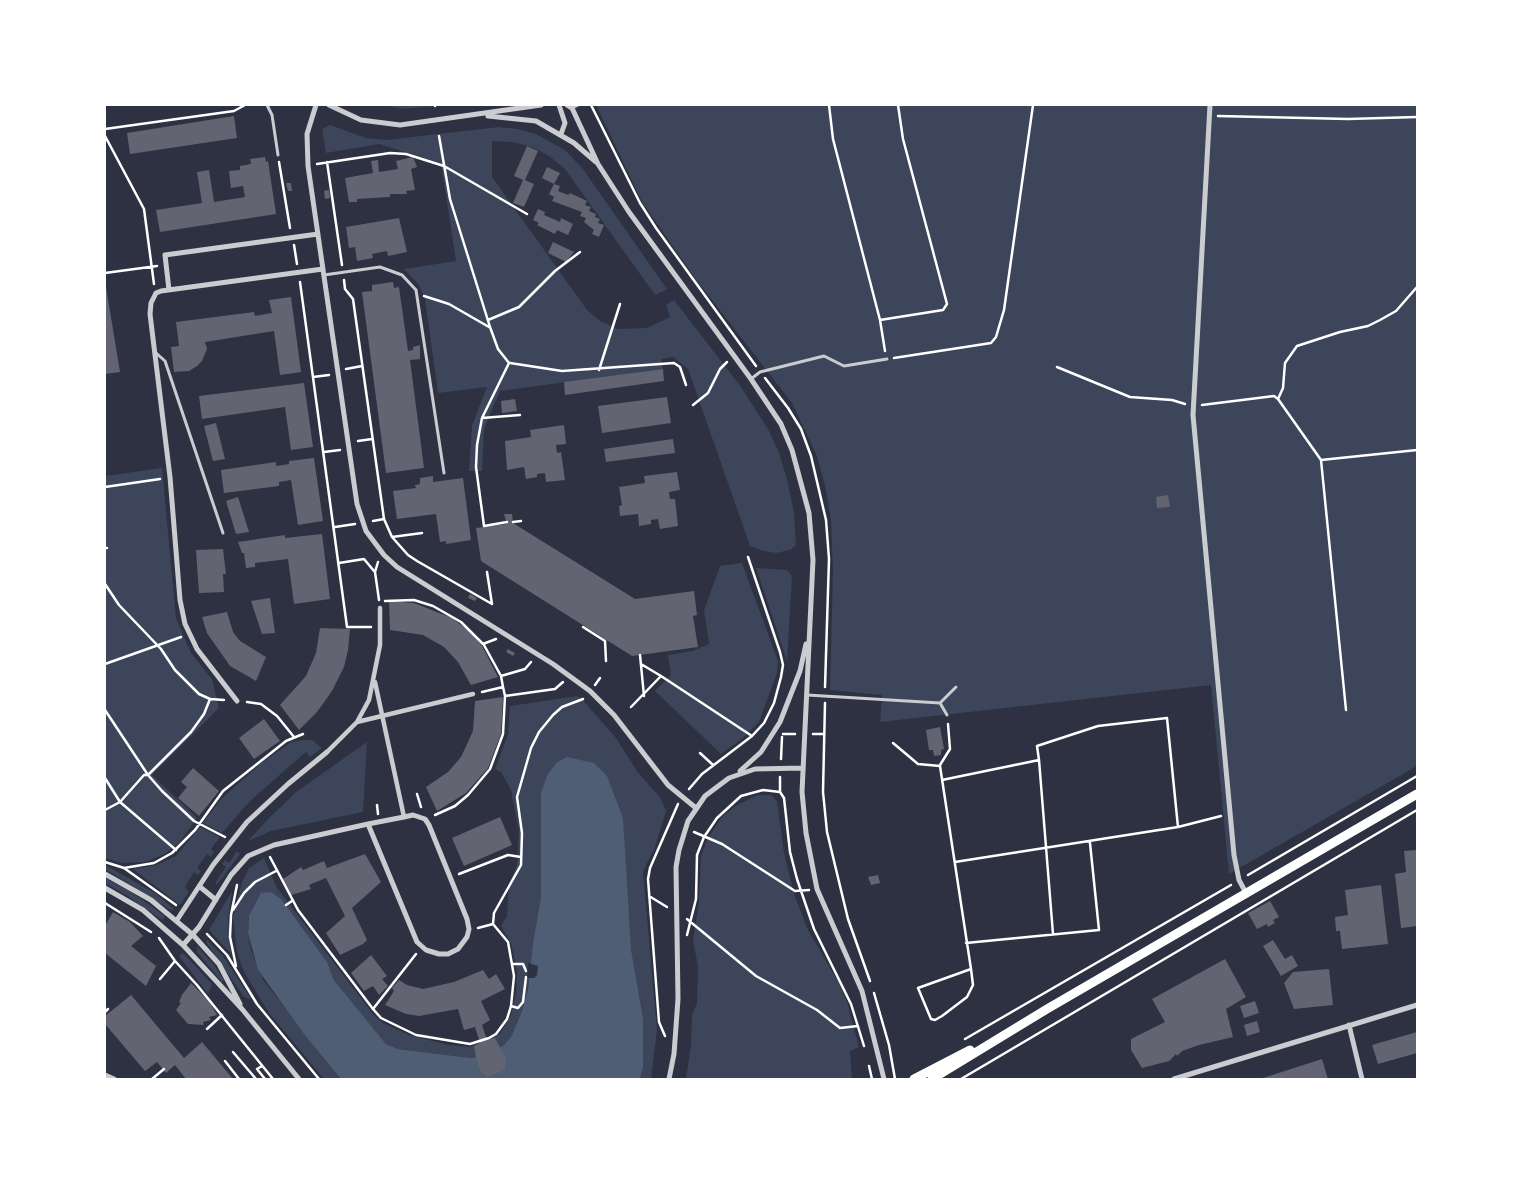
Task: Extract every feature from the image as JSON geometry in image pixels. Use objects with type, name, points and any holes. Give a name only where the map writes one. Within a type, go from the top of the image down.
[{"type":"main road","points":[[932,1079],[1047,1009],[1417,794]]},
{"type":"main road","points":[[914,1079],[1047,1009]]},
{"type":"street","points":[[316,105],[307,134],[307,150],[359,513],[370,538],[384,555],[403,571],[536,654],[590,691],[614,715],[661,777],[682,798],[696,808]]},
{"type":"street","points":[[329,105],[350,116],[388,125],[477,116],[541,105]]},
{"type":"street","points":[[559,105],[565,123],[561,134]]},
{"type":"street","points":[[1210,105],[1193,406],[1234,855],[1239,880],[1246,893]]},
{"type":"street","points":[[570,106],[598,164],[629,212],[751,379],[781,424],[801,476],[809,513],[813,560],[803,768],[806,833],[817,889],[862,990],[884,1079]]},
{"type":"street","points":[[477,116],[536,121],[561,134],[585,151],[598,164]]},
{"type":"street","points":[[169,290],[165,256],[318,234]]},
{"type":"street","points":[[237,701],[208,665],[188,634],[180,600],[170,477],[150,314],[156,294],[169,290],[298,273],[324,272]]},
{"type":"street","points":[[177,920],[230,842],[275,795],[327,752],[356,722],[368,700],[374,681],[380,645],[380,608]]},
{"type":"street","points":[[669,1079],[674,1054],[678,999],[676,867],[685,829],[696,808],[712,790],[746,766],[761,752],[780,722],[800,671],[809,631]]},
{"type":"street","points":[[374,681],[404,817]]},
{"type":"street","points":[[356,722],[474,694]]},
{"type":"street","points":[[729,778],[755,769],[803,768]]},
{"type":"street","points":[[183,945],[200,927],[240,864],[257,851],[274,845],[368,824],[413,815],[425,819],[451,878],[469,929],[462,945],[454,952],[439,954],[422,947],[413,936],[368,824]]},
{"type":"street","points":[[105,874],[132,888],[177,920],[193,934],[219,964],[242,1009]]},
{"type":"street","points":[[199,886],[216,900]]},
{"type":"street","points":[[105,888],[143,910],[183,945],[242,1009],[299,1079]]},
{"type":"street","points":[[1174,1079],[1417,1005]]},
{"type":"street","points":[[1349,1026],[1362,1079]]},
{"type":"street","points":[[105,1075],[114,1079]]},
{"type":"lane","points":[[267,105],[272,115],[278,155]]},
{"type":"lane","points":[[570,106],[578,105]]},
{"type":"lane","points":[[324,272],[343,272],[380,267],[408,280],[418,294],[444,473]]},
{"type":"lane","points":[[156,353],[165,360],[224,533]]},
{"type":"lane","points":[[751,379],[760,372],[824,356],[844,366],[887,359]]},
{"type":"lane","points":[[806,695],[940,703],[956,687]]},
{"type":"lane","points":[[940,703],[947,715]]},
{"type":"path","points":[[105,129],[234,111],[245,105]]},
{"type":"path","points":[[590,105],[644,209],[760,372]]},
{"type":"path","points":[[829,105],[833,139],[880,320],[887,359],[991,343],[996,337],[1004,310],[1033,105]]},
{"type":"path","points":[[880,320],[943,310],[947,304],[903,139],[898,105]]},
{"type":"path","points":[[1209,116],[1348,119],[1417,117]]},
{"type":"path","points":[[105,136],[144,209],[156,294]]},
{"type":"path","points":[[439,136],[450,200],[490,327],[498,349],[509,363],[562,370],[599,370],[674,363],[680,367],[686,385]]},
{"type":"path","points":[[487,572],[492,604],[408,556],[392,537],[384,519],[353,299],[345,289],[327,162],[390,153],[406,154],[444,166],[527,214]]},
{"type":"path","points":[[278,155],[287,220],[293,238],[347,627],[380,627]]},
{"type":"path","points":[[488,320],[520,307],[555,271],[580,252]]},
{"type":"path","points":[[105,274],[166,264]]},
{"type":"path","points":[[1278,398],[1283,388],[1285,363],[1297,346],[1374,323],[1396,311],[1417,287]]},
{"type":"path","points":[[418,294],[448,304],[490,327]]},
{"type":"path","points":[[599,370],[620,304]]},
{"type":"path","points":[[693,405],[708,393],[720,369],[742,346]]},
{"type":"path","points":[[507,522],[484,526],[476,467],[476,445],[482,418],[509,363]]},
{"type":"path","points":[[1057,367],[1130,397],[1172,400],[1193,406],[1274,396],[1278,398],[1321,460],[1346,710]]},
{"type":"path","points":[[482,418],[520,414]]},
{"type":"path","points":[[1321,460],[1417,450]]},
{"type":"path","points":[[105,487],[170,477]]},
{"type":"path","points":[[513,522],[521,521]]},
{"type":"path","points":[[392,537],[422,533]]},
{"type":"path","points":[[380,608],[375,565],[384,555]]},
{"type":"path","points":[[659,1022],[649,872],[669,822],[682,798],[702,774],[752,736],[764,723],[774,703],[783,665],[748,557]]},
{"type":"path","points":[[339,563],[364,559],[375,572]]},
{"type":"path","points":[[105,584],[119,605],[158,646],[186,682],[199,694],[210,699],[261,704],[277,716],[294,737]]},
{"type":"path","points":[[379,601],[404,599],[433,606],[460,622],[483,644],[501,676],[505,696],[503,734],[490,769],[468,795],[455,806],[438,814]]},
{"type":"path","points":[[583,627],[605,641],[606,661]]},
{"type":"path","points":[[105,664],[188,634]]},
{"type":"path","points":[[483,644],[506,635]]},
{"type":"path","points":[[501,676],[525,669],[536,654]]},
{"type":"path","points":[[640,655],[644,696]]},
{"type":"path","points":[[642,664],[752,736]]},
{"type":"path","points":[[505,696],[555,689],[569,676]]},
{"type":"path","points":[[630,707],[644,696],[661,676]]},
{"type":"path","points":[[474,694],[503,687]]},
{"type":"path","points":[[269,854],[292,901],[381,1018],[416,1035],[470,1044],[489,1038],[496,1034],[507,1019],[511,1006],[513,964],[508,942],[493,924],[494,913],[517,874],[522,857],[522,833],[517,797],[531,748],[539,732],[553,715],[562,707],[584,699],[590,691]]},
{"type":"path","points":[[105,810],[120,802],[144,775],[148,775],[191,732],[204,714],[210,699]]},
{"type":"path","points":[[105,710],[148,775],[162,791],[198,824],[230,842]]},
{"type":"path","points":[[947,715],[950,749],[940,766],[966,943],[971,969],[973,985],[967,997],[942,1016],[935,1020],[931,1019],[918,988],[971,969]]},
{"type":"path","points":[[1053,934],[1037,746],[1098,726],[1167,718],[1178,827]]},
{"type":"path","points":[[124,868],[154,862],[176,850],[223,791],[258,762],[294,737],[304,734]]},
{"type":"path","points":[[824,734],[824,792],[827,832],[848,918],[881,1013],[895,1079],[902,1074]]},
{"type":"path","points":[[893,744],[918,764],[940,766]]},
{"type":"path","points":[[700,753],[713,765]]},
{"type":"path","points":[[942,780],[1039,760]]},
{"type":"path","points":[[957,1043],[1417,776]]},
{"type":"path","points":[[105,778],[120,802],[176,850]]},
{"type":"path","points":[[858,1026],[840,1028],[817,1010],[756,976],[692,923],[696,899],[697,855],[704,837],[717,818],[741,796],[763,790],[780,792],[784,798],[790,852],[801,891],[814,929],[846,991],[858,1026],[865,1050]]},
{"type":"path","points":[[417,794],[420,804]]},
{"type":"path","points":[[377,805],[378,813]]},
{"type":"path","points":[[961,1079],[1245,909],[1417,810]]},
{"type":"path","points":[[955,862],[1178,827],[1230,814]]},
{"type":"path","points":[[685,829],[722,844],[795,891],[817,889]]},
{"type":"path","points":[[966,943],[1099,930],[1090,842]]},
{"type":"path","points":[[451,878],[508,855],[522,857]]},
{"type":"path","points":[[105,862],[124,868],[179,907]]},
{"type":"path","points":[[231,915],[244,893],[255,882],[276,871]]},
{"type":"path","points":[[238,883],[231,915],[230,937],[238,970]]},
{"type":"path","points":[[286,905],[292,901]]},
{"type":"path","points":[[105,902],[157,936],[175,961],[222,1015],[273,1079]]},
{"type":"path","points":[[469,929],[493,924]]},
{"type":"path","points":[[200,927],[238,970],[258,1004],[319,1079]]},
{"type":"path","points":[[373,1009],[422,947]]},
{"type":"path","points":[[160,979],[175,961]]},
{"type":"path","points":[[513,964],[523,964],[526,971]]},
{"type":"path","points":[[511,1006],[518,1008],[523,1002],[526,978]]},
{"type":"path","points":[[207,1029],[222,1015]]},
{"type":"path","points":[[233,1052],[256,1079]]},
{"type":"path","points":[[224,1061],[239,1079]]},
{"type":"path","points":[[868,1062],[872,1079]]},
{"type":"path","points":[[262,1066],[257,1070],[265,1079]]},
{"type":"path","points":[[152,1079],[164,1069]]},
{"type":"shaded area","points":[[384,105],[448,105],[403,109]]},
{"type":"shaded area","points":[[596,105],[1417,105],[1417,766],[1229,874],[1211,685],[880,722],[882,695],[830,690],[833,570],[831,521],[826,490],[817,456],[792,403],[694,277],[642,202]]},
{"type":"shaded area","points":[[330,125],[366,138],[386,140],[499,127],[518,129],[536,134],[565,150],[583,169],[667,289],[655,295],[565,169],[549,156],[532,147],[512,142],[492,141],[492,177],[587,310],[600,321],[618,329],[647,328],[670,317],[666,305],[674,300],[741,387],[768,429],[779,453],[787,479],[794,513],[796,545],[790,550],[776,553],[750,546],[688,369],[673,357],[661,359],[663,369],[500,391],[484,429],[482,471],[469,471],[472,425],[487,387],[438,393],[425,299],[419,285],[404,269],[456,261],[441,163],[379,144],[326,153],[322,129]]},
{"type":"shaded area","points":[[162,468],[176,618],[191,653],[212,679],[219,708],[152,775],[197,818],[180,842],[165,854],[145,862],[122,863],[105,858],[105,476]]},
{"type":"shaded area","points":[[742,563],[778,661],[777,673],[759,722],[742,739],[721,754],[655,691],[671,675],[668,655],[692,651],[709,644],[704,610],[720,566]]},
{"type":"shaded area","points":[[756,568],[787,570],[792,576],[787,661]]},
{"type":"shaded area","points":[[577,696],[582,699],[616,738],[637,771],[661,799],[666,811],[655,847],[643,872],[657,1030],[651,1079],[640,1079],[643,1067],[643,1018],[631,949],[541,793],[541,897],[533,942],[528,990],[522,1011],[511,1037],[504,1045],[487,1054],[471,1058],[398,1049],[386,1044],[334,980],[327,962],[282,900],[249,916],[248,933],[251,950],[263,980],[341,1079],[324,1079],[269,1013],[243,970],[237,952],[233,918],[242,882],[249,868],[264,858],[277,888],[373,1014],[383,1023],[409,1035],[449,1045],[470,1047],[500,1034],[511,1015],[516,993],[517,972],[511,943],[501,926],[507,916],[509,884],[517,865],[519,831],[511,790],[501,772],[495,769],[508,734],[510,706]]},
{"type":"shaded area","points":[[312,740],[322,748],[310,757],[306,752],[249,802],[222,833],[203,823],[221,799],[260,764],[291,742]]},
{"type":"shaded area","points":[[367,742],[363,812],[271,831],[248,841],[296,792]]},
{"type":"shaded area","points":[[567,757],[594,763],[607,776],[623,818],[631,949],[643,1018],[643,1067],[640,1079],[341,1079],[304,1034],[258,970],[248,933],[249,916],[261,893],[271,892],[282,900],[327,962],[334,980],[386,1044],[398,1049],[471,1058],[487,1054],[504,1045],[511,1037],[522,1011],[528,990],[533,942],[541,897],[541,793],[547,776],[556,763]]},
{"type":"shaded area","points":[[757,795],[771,795],[777,801],[784,853],[794,894],[808,930],[840,985],[847,1002],[859,1047],[850,1051],[852,1079],[686,1079],[691,1045],[692,1015],[697,1003],[698,967],[693,940],[699,902],[701,856],[707,840],[721,818],[734,807]]},
{"type":"shaded area","points":[[200,827],[220,837],[211,849],[214,852],[211,857],[207,854],[197,868],[201,871],[198,875],[194,872],[185,887],[189,892],[180,905],[133,869],[156,865],[176,856]]},
{"type":"shaded area","points":[[237,851],[240,854],[217,885],[215,883],[226,867],[222,864],[225,860],[229,863]]},
{"type":"shaded area","points":[[105,865],[155,893],[173,908],[172,911],[105,869]]},
{"type":"shaded area","points":[[105,878],[130,891],[165,916],[162,920],[105,883]]},
{"type":"shaded area","points":[[232,891],[228,919],[231,954],[209,930]]},
{"type":"shaded area","points":[[207,940],[223,956],[252,1000],[244,997],[206,942]]},
{"type":"shaded area","points":[[197,946],[214,965],[224,980],[222,982],[197,952]]},
{"type":"shaded area","points":[[183,953],[212,984],[208,994],[179,956]]},
{"type":"pier","points":[[528,963],[538,966],[537,975],[534,978],[527,978]]},
{"type":"building","points":[[234,116],[237,138],[130,154],[127,133]]},
{"type":"building","points":[[527,146],[538,151],[525,180],[534,184],[524,207],[513,203],[523,180],[514,176]]},
{"type":"building","points":[[265,157],[266,162],[268,161],[276,214],[160,232],[156,210],[202,203],[197,172],[209,170],[214,202],[245,197],[243,186],[231,188],[229,171],[240,170],[240,166],[251,164],[250,159]]},
{"type":"building","points":[[413,157],[417,167],[411,169],[415,190],[406,191],[407,194],[390,194],[390,197],[357,199],[357,202],[349,202],[345,178],[373,173],[371,161],[378,160],[379,172],[398,169],[396,161]]},
{"type":"building","points":[[547,167],[560,173],[554,184],[542,178]]},
{"type":"building","points":[[286,183],[291,183],[292,191],[288,191]]},
{"type":"building","points":[[554,184],[560,186],[558,191],[568,195],[570,193],[587,201],[585,205],[591,207],[589,211],[596,214],[595,217],[600,219],[598,223],[604,225],[599,237],[592,234],[594,230],[584,222],[586,218],[580,216],[582,212],[552,201],[554,197],[549,194]]},
{"type":"building","points":[[329,190],[330,198],[325,199],[324,191]]},
{"type":"building","points":[[538,209],[545,212],[544,215],[560,222],[561,218],[573,224],[568,235],[557,230],[555,234],[537,225],[539,223],[533,220]]},
{"type":"building","points":[[399,218],[407,252],[388,256],[387,251],[372,254],[373,258],[357,261],[355,247],[349,248],[346,227]]},
{"type":"building","points":[[553,242],[574,252],[566,262],[548,253]]},
{"type":"building","points":[[105,281],[120,372],[105,374]]},
{"type":"building","points":[[393,282],[394,288],[399,287],[408,351],[420,345],[420,359],[410,360],[424,468],[386,473],[362,292],[372,291],[372,285]]},
{"type":"building","points":[[291,297],[301,372],[280,375],[274,331],[205,342],[207,349],[202,361],[197,366],[189,371],[174,372],[171,347],[179,346],[176,322],[254,312],[255,316],[272,313],[269,300]]},
{"type":"building","points":[[663,369],[664,381],[565,395],[564,382]]},
{"type":"building","points":[[304,383],[313,447],[291,450],[285,407],[202,419],[199,396]]},
{"type":"building","points":[[667,397],[671,423],[602,433],[598,406]]},
{"type":"building","points":[[515,399],[517,411],[502,413],[501,401]]},
{"type":"building","points":[[216,423],[225,459],[213,461],[204,426]]},
{"type":"building","points":[[564,425],[566,444],[556,445],[557,453],[561,452],[565,480],[546,482],[545,473],[526,479],[524,467],[507,470],[505,441],[531,437],[530,430]]},
{"type":"building","points":[[673,439],[675,453],[606,462],[604,449]]},
{"type":"building","points":[[314,458],[323,521],[298,525],[291,480],[279,482],[279,486],[224,493],[221,470],[276,462],[276,466],[289,464],[289,461]]},
{"type":"building","points":[[677,472],[680,490],[669,492],[670,499],[675,499],[678,526],[660,529],[658,519],[651,520],[651,524],[639,526],[638,514],[620,516],[619,506],[622,505],[619,487],[645,483],[644,476]]},
{"type":"building","points":[[433,476],[433,482],[463,478],[471,540],[446,544],[446,541],[440,542],[436,514],[397,519],[393,491],[416,488],[415,485],[420,484],[420,478]]},
{"type":"building","points":[[1168,495],[1170,507],[1157,508],[1156,497]]},
{"type":"building","points":[[238,497],[249,532],[236,534],[226,501]]},
{"type":"building","points":[[504,514],[512,514],[513,523],[635,599],[694,591],[697,615],[693,616],[698,647],[632,656],[481,561],[476,528],[507,524]]},
{"type":"building","points":[[322,534],[330,599],[294,604],[288,559],[255,563],[255,567],[246,568],[244,553],[242,553],[238,542],[285,535],[285,538]]},
{"type":"building","points":[[223,549],[226,574],[223,574],[224,592],[199,593],[196,550]]},
{"type":"building","points":[[470,594],[477,598],[475,601],[468,598]]},
{"type":"building","points":[[270,598],[275,633],[262,634],[251,601]]},
{"type":"building","points":[[389,601],[414,603],[452,618],[469,631],[482,646],[498,677],[471,685],[458,662],[444,647],[423,635],[390,630]]},
{"type":"building","points":[[227,612],[233,632],[240,641],[266,657],[256,681],[230,666],[207,633],[202,617]]},
{"type":"building","points":[[320,628],[350,629],[348,650],[344,667],[332,691],[317,712],[299,730],[280,705],[306,676],[316,653]]},
{"type":"building","points":[[508,649],[515,653],[513,656],[506,652]]},
{"type":"building","points":[[503,697],[501,734],[488,768],[466,793],[437,811],[426,787],[448,772],[461,757],[473,731],[475,701]]},
{"type":"building","points":[[264,719],[280,741],[254,759],[239,738]]},
{"type":"building","points":[[940,727],[944,749],[941,750],[941,755],[934,756],[933,750],[929,750],[926,730]]},
{"type":"building","points":[[193,768],[219,791],[199,816],[178,798],[187,787],[181,782]]},
{"type":"building","points":[[500,817],[512,845],[464,866],[452,838]]},
{"type":"building","points":[[1417,850],[1417,926],[1401,928],[1395,874],[1406,872],[1404,851]]},
{"type":"building","points":[[365,854],[381,882],[352,908],[367,940],[363,944],[340,955],[326,933],[345,916],[326,878],[309,885],[311,889],[291,895],[283,879],[301,867],[303,870],[324,861],[327,868]]},
{"type":"building","points":[[878,875],[880,883],[871,885],[868,877]]},
{"type":"building","points":[[1381,885],[1388,944],[1342,949],[1340,931],[1336,931],[1335,917],[1348,915],[1345,890]]},
{"type":"building","points":[[1270,901],[1279,917],[1273,920],[1275,923],[1268,927],[1267,924],[1257,929],[1248,913]]},
{"type":"building","points":[[113,912],[130,922],[143,936],[131,946],[156,966],[146,986],[105,953],[105,926]]},
{"type":"building","points":[[1273,940],[1285,959],[1292,955],[1298,966],[1281,976],[1263,946]]},
{"type":"building","points":[[371,955],[387,976],[382,979],[388,986],[379,995],[373,986],[364,991],[351,973]]},
{"type":"building","points":[[1225,959],[1246,997],[1226,1009],[1233,1037],[1199,1045],[1182,1051],[1177,1056],[1176,1054],[1169,1061],[1142,1068],[1131,1050],[1131,1039],[1165,1022],[1152,999]]},
{"type":"building","points":[[1329,969],[1333,1005],[1294,1009],[1284,983],[1293,972]]},
{"type":"building","points":[[483,970],[489,979],[496,974],[505,989],[481,1001],[490,1020],[482,1025],[487,1040],[495,1038],[506,1059],[505,1070],[487,1077],[480,1071],[476,1057],[474,1046],[480,1043],[475,1027],[464,1030],[458,1009],[419,1016],[406,1014],[385,1005],[394,991],[392,988],[399,980],[407,985],[423,989],[454,982]]},
{"type":"building","points":[[191,983],[209,1001],[217,1015],[209,1017],[211,1020],[203,1022],[204,1025],[188,1024],[176,1010],[181,1003],[179,1002],[182,995]]},
{"type":"building","points":[[131,995],[184,1058],[202,1042],[233,1079],[186,1079],[175,1065],[166,1073],[157,1062],[145,1071],[105,1024],[105,1016]]},
{"type":"building","points":[[1255,1001],[1259,1013],[1244,1018],[1240,1006]]},
{"type":"building","points":[[1257,1021],[1260,1032],[1247,1036],[1244,1025]]},
{"type":"building","points":[[1417,1032],[1417,1053],[1378,1064],[1372,1045]]},
{"type":"building","points":[[1322,1059],[1328,1079],[1260,1079]]}]
